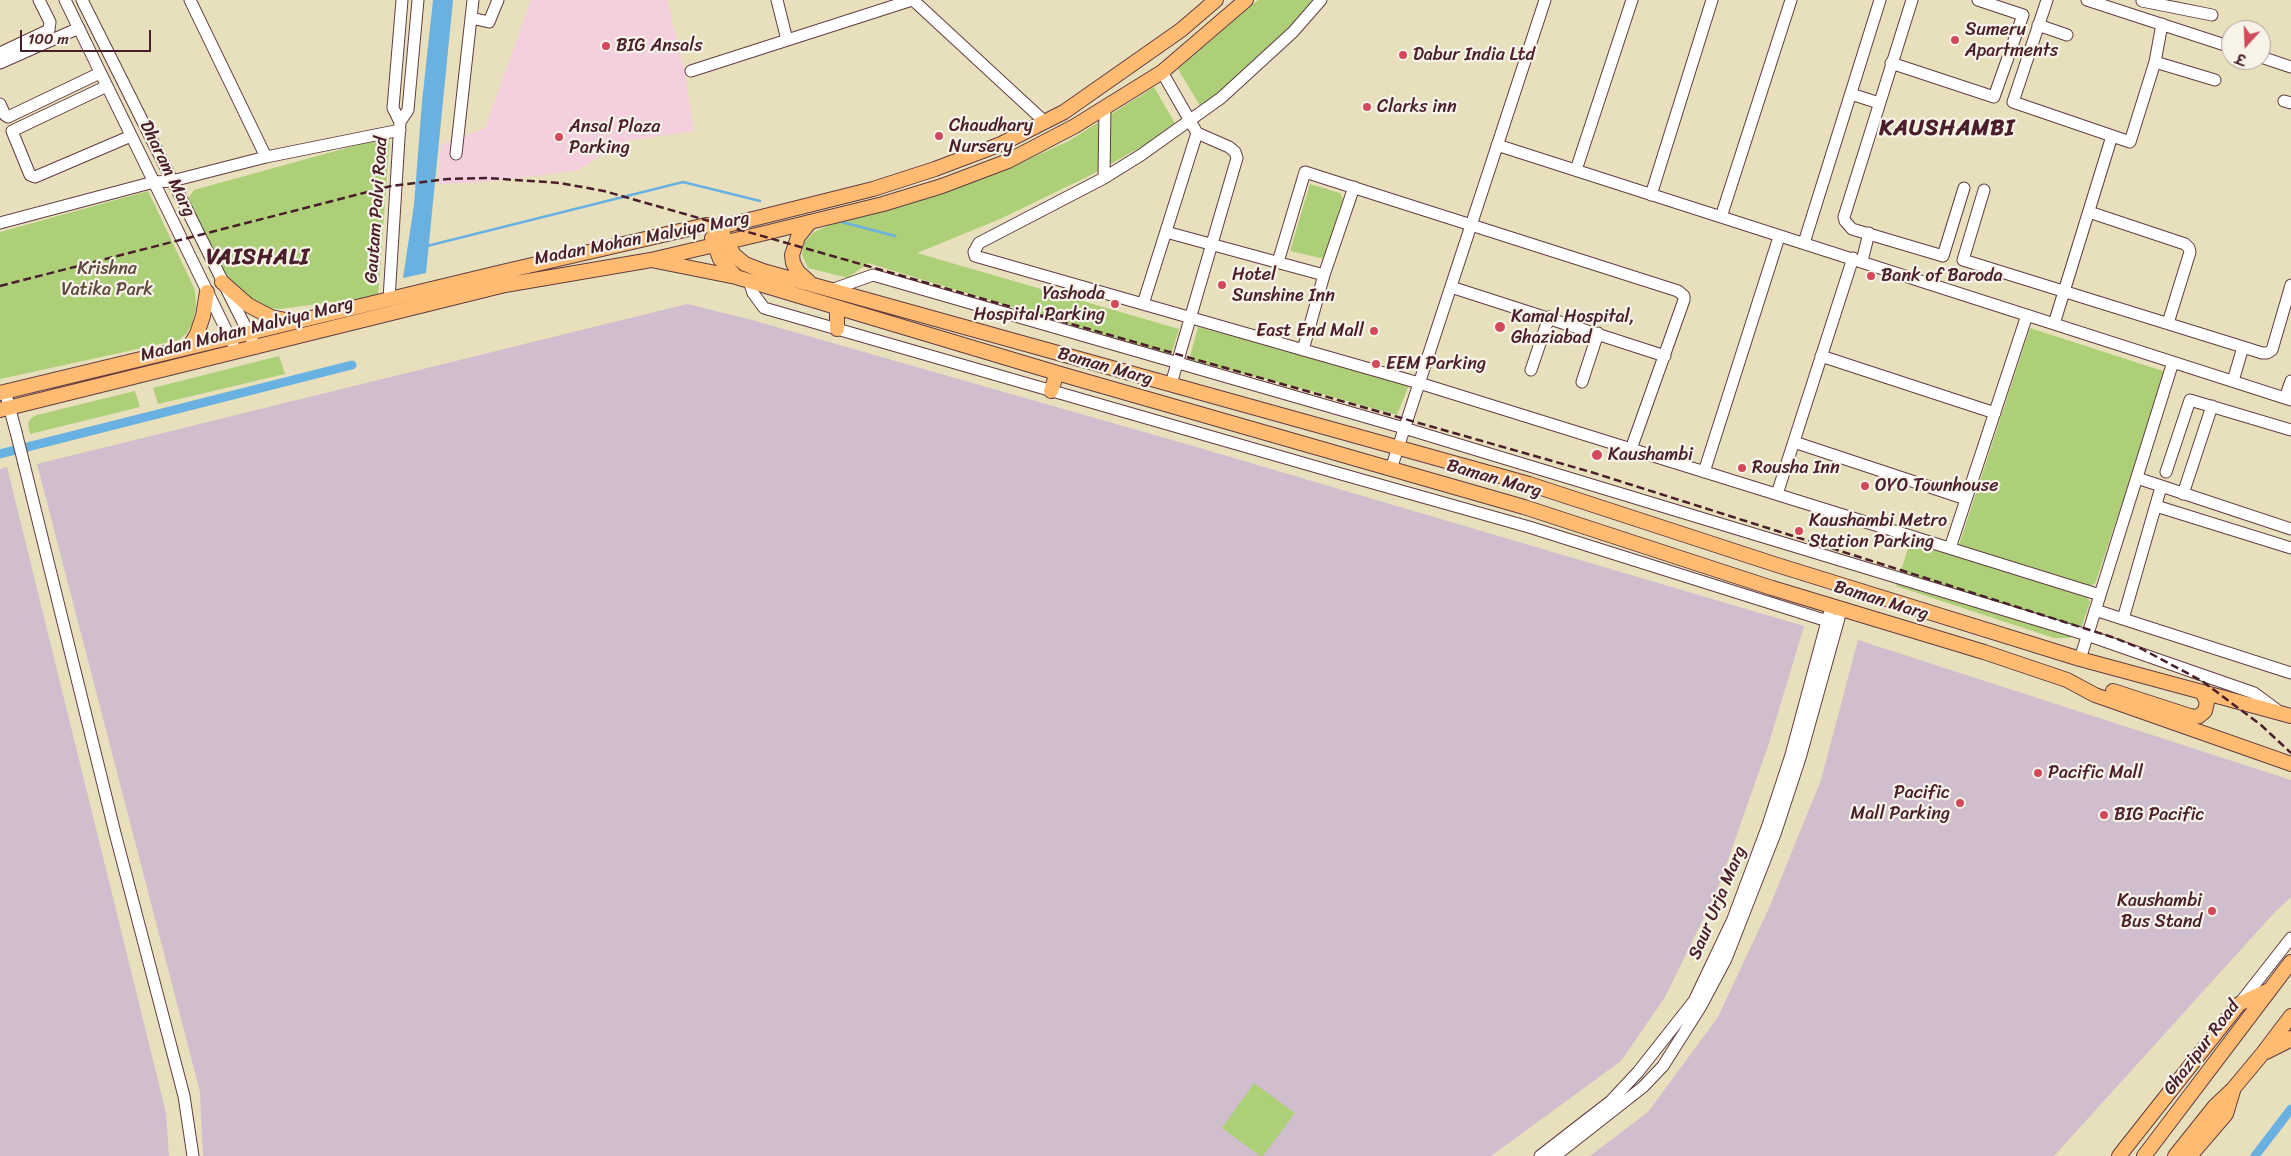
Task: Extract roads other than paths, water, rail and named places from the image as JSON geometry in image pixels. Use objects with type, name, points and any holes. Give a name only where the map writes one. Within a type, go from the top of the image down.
[{"type":"main road","name":"Madan Mohan Malviya Marg","points":[[5,409],[506,285],[651,260],[810,222],[942,186],[1008,161],[1105,108],[1162,72],[1246,0]]},
{"type":"main road","name":"Madan Mohan Malviya Marg","points":[[3,392],[248,332],[882,186],[1001,144],[1064,112],[1112,81],[1215,1]]},
{"type":"main road","points":[[1215,1],[1227,16]]},
{"type":"main road","points":[[810,222],[798,237],[792,256],[793,263],[798,272],[810,284]]},
{"type":"main road","name":"Baman Marg","points":[[712,226],[722,243],[745,264],[831,290],[1529,484],[2080,659],[2286,715]]},
{"type":"main road","name":"Baman Marg","points":[[722,243],[720,259],[736,277],[749,282],[1057,373],[1524,507],[2067,680],[2095,695],[2291,764]]},
{"type":"main road","points":[[651,260],[736,277]]},
{"type":"main road","points":[[222,282],[248,306],[271,317],[293,322]]},
{"type":"main road","points":[[189,346],[198,334],[207,292]]},
{"type":"main road","points":[[837,308],[837,329]]},
{"type":"main road","points":[[1097,363],[1113,389]]},
{"type":"main road","points":[[1051,391],[1057,373]]},
{"type":"main road","points":[[1130,394],[1136,374]]},
{"type":"main road","points":[[1662,552],[1669,530]]},
{"type":"main road","points":[[1684,559],[1692,537]]},
{"type":"main road","points":[[2067,680],[2097,686],[2193,716],[2199,716],[2205,711],[2208,702],[2202,692]]},
{"type":"main road","name":"Ghazipur Road","points":[[2144,1156],[2291,962]]},
{"type":"main road","points":[[2119,1156],[2239,1004],[2271,988]]},
{"type":"main road","points":[[2175,1156],[2215,1106],[2233,1089],[2263,1054],[2291,1016]]},
{"type":"main road","points":[[2263,1054],[2291,1038]]},
{"type":"main road","points":[[2190,1156],[2226,1114],[2233,1089]]},
{"type":"street","points":[[0,53],[49,30],[50,22],[39,0]]},
{"type":"street","name":"Dharam Marg","points":[[65,0],[237,352]]},
{"type":"street","name":"Dharam Marg","points":[[82,0],[256,348]]},
{"type":"street","points":[[190,0],[266,157]]},
{"type":"street","name":"Gautam Palvi Road","points":[[400,126],[393,108],[402,0]]},
{"type":"street","name":"Gautam Palvi Road","points":[[389,299],[400,126],[408,110],[418,0]]},
{"type":"street","points":[[456,154],[473,0]]},
{"type":"street","points":[[471,18],[489,22],[498,0]]},
{"type":"street","points":[[777,0],[787,40]]},
{"type":"street","points":[[691,70],[912,0],[1045,122]]},
{"type":"street","points":[[1321,0],[1293,32],[1221,98],[1190,121],[1104,178],[979,243],[974,252],[979,258],[1419,383],[2100,595]]},
{"type":"street","points":[[1391,469],[1545,0]]},
{"type":"street","points":[[1576,170],[1632,0]]},
{"type":"street","points":[[1651,195],[1712,0]]},
{"type":"street","points":[[1721,217],[1791,0]]},
{"type":"street","points":[[1804,244],[1880,0]]},
{"type":"street","points":[[1912,0],[1844,217],[1847,225],[1852,229],[1943,256],[1964,188]]},
{"type":"street","points":[[1892,63],[1994,97],[2023,15],[1978,0]]},
{"type":"street","points":[[2047,0],[2013,102],[2130,142],[2155,62],[2162,24]]},
{"type":"street","points":[[2087,0],[2221,44]]},
{"type":"street","points":[[2136,16],[2143,0],[2212,15]]},
{"type":"street","points":[[50,22],[71,12]]},
{"type":"street","points":[[2038,25],[2068,35]]},
{"type":"street","points":[[0,63],[79,28]]},
{"type":"street","points":[[2271,60],[2291,67]]},
{"type":"street","points":[[2155,62],[2216,80]]},
{"type":"street","points":[[0,104],[5,115],[8,117],[100,72]]},
{"type":"street","points":[[1162,72],[1197,134],[1229,147],[1235,152],[1237,158],[1171,384]]},
{"type":"street","points":[[107,86],[12,132],[30,175],[35,177],[132,136]]},
{"type":"street","points":[[1851,94],[1879,104]]},
{"type":"street","points":[[1104,178],[1105,108]]},
{"type":"street","points":[[0,223],[154,182],[172,181],[400,126]]},
{"type":"street","points":[[1143,304],[1197,134]]},
{"type":"street","points":[[2054,324],[2112,136]]},
{"type":"street","points":[[1497,145],[1804,244],[1858,259],[2288,399],[2291,380]]},
{"type":"street","points":[[1278,262],[1305,172],[1354,186],[1681,293],[1684,300],[1631,449]]},
{"type":"street","points":[[1303,350],[1324,275],[1354,186]]},
{"type":"street","points":[[1984,190],[1963,260],[2242,347],[2262,353],[2272,350],[2291,285]]},
{"type":"street","points":[[2089,212],[2185,244],[2189,248],[2190,252],[2168,323]]},
{"type":"street","points":[[1166,232],[1324,275]]},
{"type":"street","points":[[1778,494],[1822,356],[1869,233]]},
{"type":"street","points":[[1704,472],[1779,236]]},
{"type":"street","points":[[831,290],[873,275],[1404,428],[2088,635],[2254,694],[2286,715]]},
{"type":"street","points":[[749,282],[753,293],[764,308],[1529,527],[1832,622]]},
{"type":"street","points":[[1451,287],[1549,317],[1665,356]]},
{"type":"street","points":[[1950,548],[2027,315]]},
{"type":"street","points":[[1531,370],[1549,317]]},
{"type":"street","points":[[1582,382],[1598,333]]},
{"type":"street","points":[[2233,381],[2242,347]]},
{"type":"street","points":[[1822,356],[1995,412]]},
{"type":"street","points":[[2080,659],[2173,362]]},
{"type":"street","points":[[3,392],[5,409],[16,432],[115,833],[184,1096],[193,1156]]},
{"type":"street","points":[[2166,472],[2190,400],[2291,430]]},
{"type":"street","points":[[2183,494],[2212,406]]},
{"type":"street","points":[[1794,442],[1966,499]]},
{"type":"street","points":[[2137,478],[2291,529]]},
{"type":"street","points":[[2123,618],[2161,487]]},
{"type":"street","points":[[2156,506],[2291,548]]},
{"type":"street","name":"Saur Urja Marg","points":[[1555,1156],[1643,1087],[1671,1054],[1701,1006],[1726,960],[1775,834],[1800,758],[1836,607]]},
{"type":"street","points":[[2095,610],[2291,673]]},
{"type":"street","name":"Saur Urja Marg","points":[[1540,1156],[1610,1101],[1643,1066],[1694,1000],[1733,918],[1767,828],[1832,622]]},
{"type":"street","points":[[2239,1004],[2291,938]]},
{"type":"water","points":[[433,0],[453,0],[426,273],[403,278],[414,205],[422,102]]},
{"type":"waterway","points":[[427,246],[683,182],[760,201]]},
{"type":"waterway","points":[[838,221],[895,236]]},
{"type":"waterway","points":[[0,454],[352,365]]},
{"type":"waterway","points":[[2255,1156],[2291,1109]]},
{"type":"railway","points":[[0,286],[391,186],[448,179],[487,178],[560,183],[604,191],[1591,472],[2115,638],[2142,649],[2202,681],[2261,725],[2291,753]]},
{"type":"place","name":"Sumeru Apartments","points":[[1955,40]]},
{"type":"place","name":"BIG Ansals","points":[[606,46]]},
{"type":"place","name":"Dabur India Ltd","points":[[1403,55]]},
{"type":"place","name":"Clarks inn","points":[[1367,107]]},
{"type":"place","name":"Chaudhary Nursery","points":[[939,136]]},
{"type":"place","name":"Ansal Plaza Parking","points":[[559,137]]},
{"type":"place","name":"Bank of Baroda","points":[[1871,276]]},
{"type":"place","name":"Hotel Sunshine Inn","points":[[1222,285]]},
{"type":"place","name":"Yashoda Hospital Parking","points":[[1115,304]]},
{"type":"place","name":"Kamal Hospital, Ghaziabad","points":[[1500,327]]},
{"type":"place","name":"East End Mall","points":[[1374,331]]},
{"type":"place","name":"EEM Parking","points":[[1376,364]]},
{"type":"place","name":"Kaushambi","points":[[1597,455]]},
{"type":"place","name":"Rousha Inn","points":[[1742,468]]},
{"type":"place","name":"OYO Townhouse","points":[[1865,486]]},
{"type":"place","name":"Kaushambi Metro Station Parking","points":[[1799,531]]},
{"type":"place","name":"Pacific Mall","points":[[2038,773]]},
{"type":"place","name":"Pacific Mall Parking","points":[[1960,803]]},
{"type":"place","name":"BIG Pacific","points":[[2104,815]]},
{"type":"place","name":"Kaushambi Bus Stand","points":[[2212,911]]},
{"type":"district","name":"KAUSHAMBI","points":[[1947,129]]},
{"type":"district","name":"VAISHALI","points":[[258,258]]},
{"type":"park label","name":"Krishna Vatika Park","points":[[107,279]]}]
